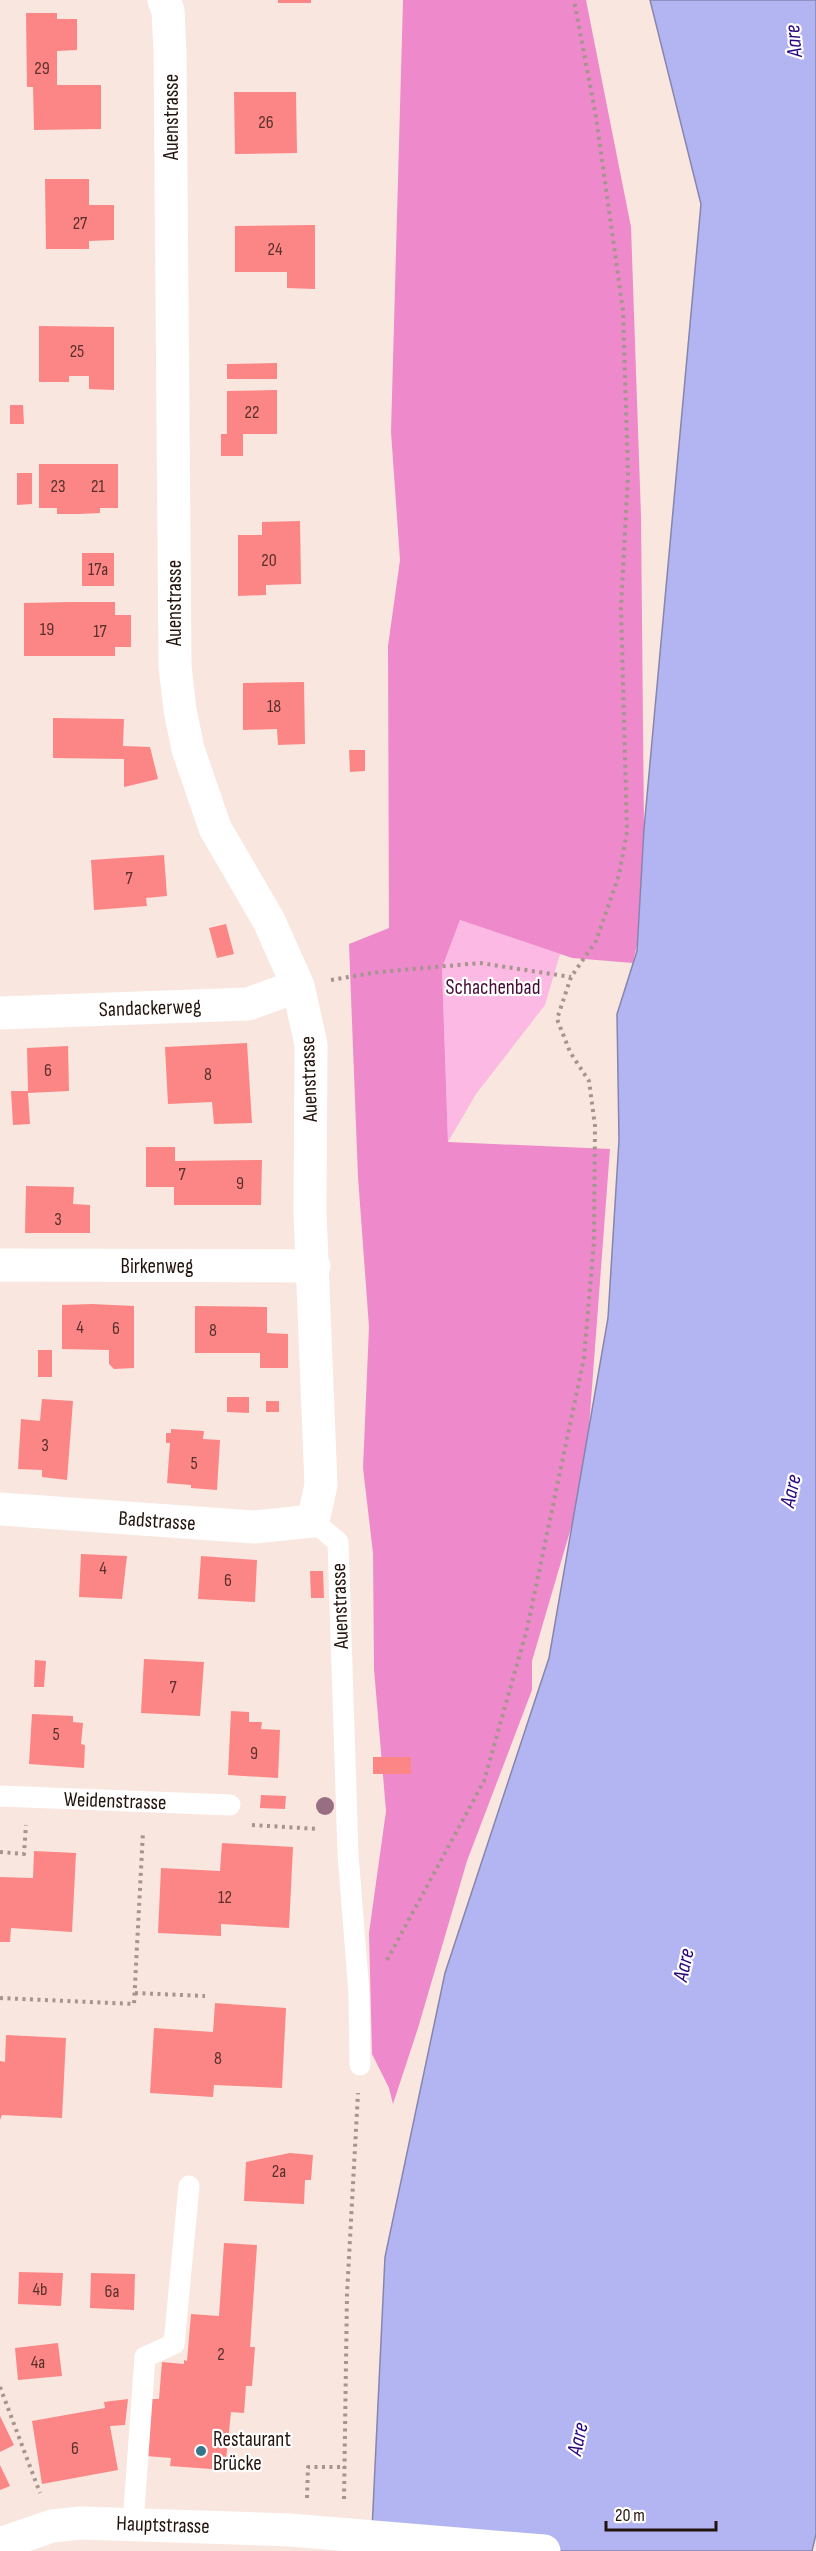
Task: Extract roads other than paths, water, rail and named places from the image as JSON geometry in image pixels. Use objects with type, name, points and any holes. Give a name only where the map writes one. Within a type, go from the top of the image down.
[{"type":"street","name":"Auenstrasse","points":[[164,0],[168,11],[170,52],[174,666],[188,748],[215,828],[269,921],[298,986],[311,1044],[310,1212],[314,1266],[321,1485],[313,1521]]},
{"type":"street","name":"Sandackerweg","points":[[0,1013],[248,1004],[298,986]]},
{"type":"street","name":"Birkenweg","points":[[0,1265],[314,1266]]},
{"type":"street","name":"Badstrasse","points":[[0,1509],[254,1527],[313,1521]]},
{"type":"street","name":"Hauptstrasse","points":[[0,2544],[52,2526],[81,2523],[295,2529],[336,2521],[544,2551]]},
{"type":"lane","name":"Auenstrasse","points":[[313,1521],[338,1542],[348,1854],[359,1994],[360,2065]]},
{"type":"lane","name":"Weidenstrasse","points":[[0,1796],[230,1805]]},
{"type":"lane","points":[[134,2523],[145,2357],[174,2344],[189,2187]]},
{"type":"water","name":"Aare","points":[[650,0],[816,0],[816,2534],[812,2551],[371,2551],[385,2257],[445,1973],[549,1658],[608,1318],[619,1140],[617,1014],[637,951],[644,829],[701,204]]},
{"type":"place","name":"Restaurant Brücke","points":[[201,2451]]},
{"type":"park label","name":"Schachenbad","points":[[493,987]]}]
